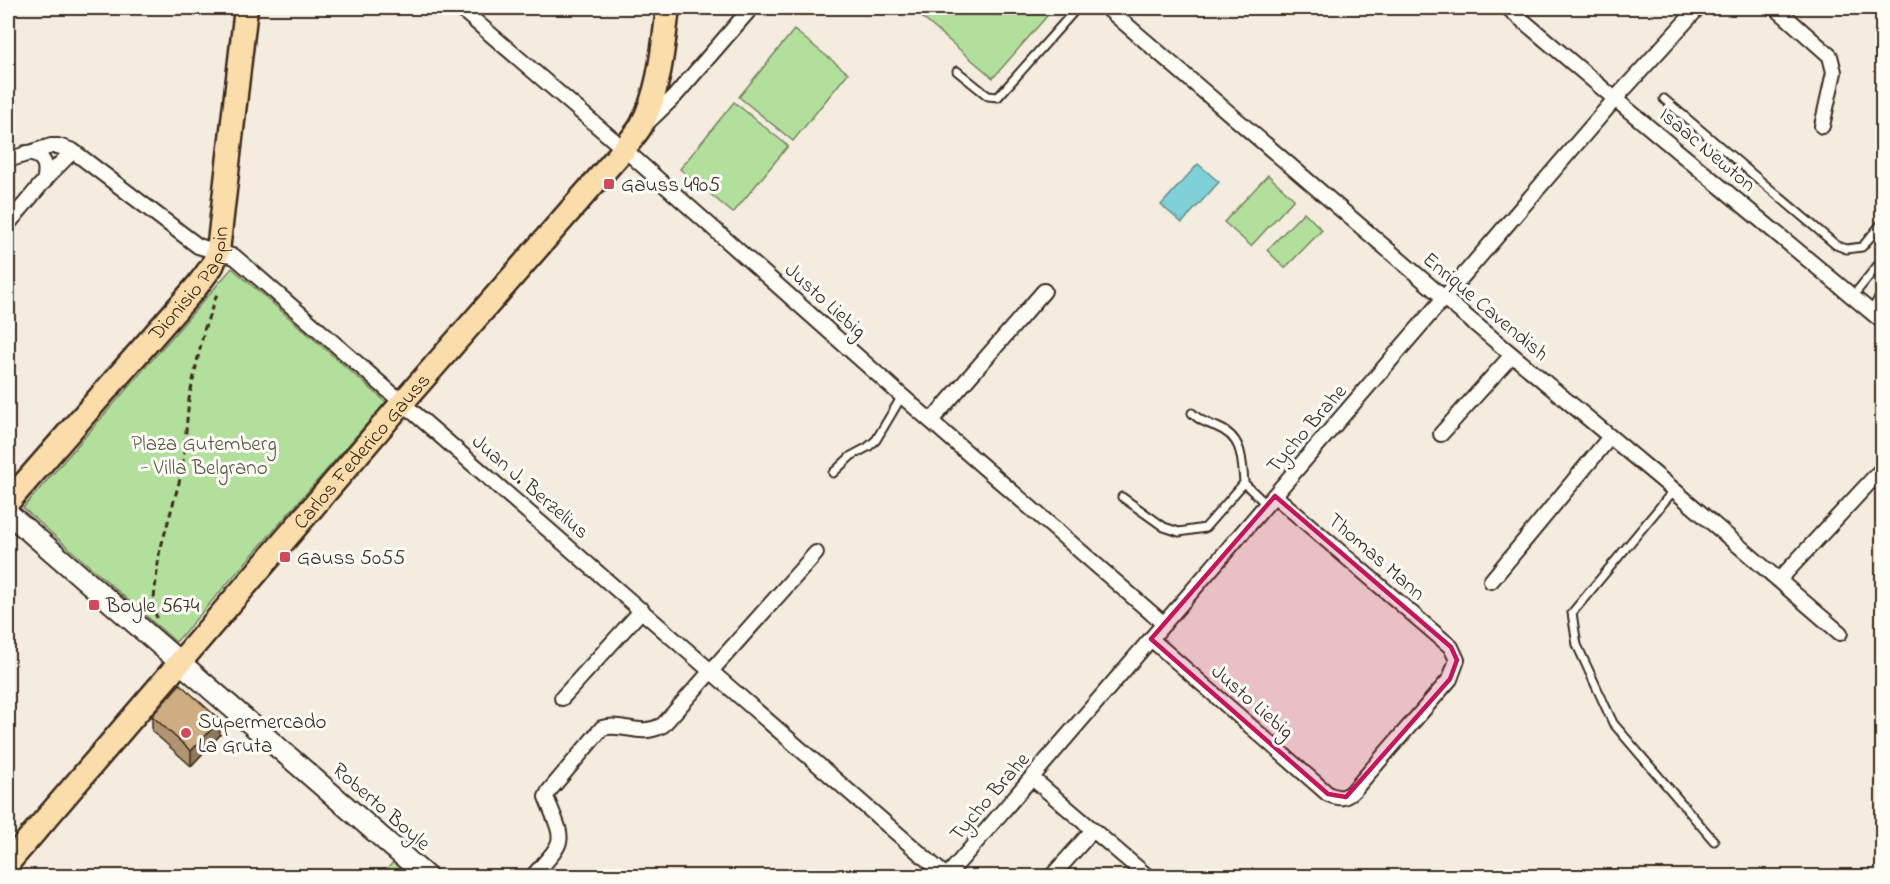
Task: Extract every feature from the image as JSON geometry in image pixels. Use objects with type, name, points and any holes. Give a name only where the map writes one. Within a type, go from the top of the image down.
[{"type":"main road","name":"Dionisio Pappin","points":[[8,502],[212,266],[218,251],[246,8]]},
{"type":"main road","points":[[630,141],[650,105],[658,75],[668,8]]},
{"type":"main road","name":"Carlos Federico Gauss","points":[[8,863],[402,402],[630,141]]},
{"type":"main road","name":"Roberto Boyle","points":[[8,513],[426,876]]},
{"type":"main road","points":[[8,870],[15,876]]},
{"type":"street","name":"Justo Liebig","points":[[459,8],[630,141],[902,396],[1164,624]]},
{"type":"street","name":"Carlos Federico Gauss","points":[[630,141],[674,97],[751,8]]},
{"type":"street","name":"Enrique Cavendish","points":[[1107,8],[1444,298],[1674,490],[1840,633]]},
{"type":"street","name":"Isaac Newton","points":[[1508,8],[1882,321]]},
{"type":"street","name":"Tycho Brahe","points":[[947,876],[1615,99],[1698,8]]},
{"type":"street","points":[[1776,8],[1830,56],[1834,72],[1822,126]]},
{"type":"street","points":[[658,75],[667,83],[674,85],[692,75]]},
{"type":"street","points":[[8,160],[51,146],[73,151],[8,224]]},
{"type":"street","name":"Juan J. Berzelius","points":[[73,151],[198,246],[235,257],[947,876]]},
{"type":"street","points":[[26,153],[38,155],[44,160],[46,168],[44,182]]},
{"type":"street","points":[[931,421],[1044,291]]},
{"type":"street","points":[[1441,434],[1512,355]]},
{"type":"street","points":[[1491,581],[1610,437]]},
{"type":"street","points":[[1779,580],[1881,470]]},
{"type":"street","name":"Thomas Mann","points":[[1271,500],[1451,647],[1457,660],[1450,679],[1354,790],[1346,797],[1337,798],[1328,794]]},
{"type":"street","points":[[534,876],[561,842],[561,833],[546,797],[549,790],[602,728],[610,726],[651,732],[663,726],[816,553]]},
{"type":"street","points":[[562,698],[642,610]]},
{"type":"street","name":"Justo Liebig","points":[[1151,639],[1328,794]]},
{"type":"street","points":[[1032,778],[1148,876]]},
{"type":"street","points":[[1052,876],[1093,830]]},
{"type":"lane","points":[[957,71],[988,96],[998,97],[1077,8]]},
{"type":"lane","points":[[1664,99],[1836,245],[1846,249],[1862,247],[1882,223]]},
{"type":"lane","points":[[1853,296],[1882,260]]},
{"type":"lane","points":[[1871,311],[1882,293]]},
{"type":"lane","points":[[833,473],[851,456],[876,440],[902,396]]},
{"type":"lane","points":[[1122,497],[1164,527],[1179,531],[1205,528],[1244,483],[1242,454],[1238,444],[1221,428],[1198,420],[1192,413]]},
{"type":"lane","points":[[1244,483],[1271,500]]},
{"type":"lane","points":[[1674,490],[1572,613],[1577,645],[1613,723],[1713,841]]},
{"type":"path","points":[[158,623],[153,607],[159,554],[182,472],[189,399],[204,330],[219,288]]},
{"type":"highlighted area","points":[[1275,496],[1451,647],[1457,660],[1450,679],[1346,797],[1328,794],[1151,639]]},
{"type":"green space","points":[[911,8],[1054,8],[993,78]]},
{"type":"green space","points":[[794,30],[848,73],[793,141],[739,97]]},
{"type":"green space","points":[[734,102],[788,146],[733,213],[680,169]]},
{"type":"green space","points":[[1268,175],[1294,199],[1251,246],[1224,222]]},
{"type":"green space","points":[[1304,212],[1322,230],[1285,268],[1267,250]]},
{"type":"green space","name":"Plaza Gutemberg - Villa Belgrano","points":[[232,268],[386,402],[176,642],[23,508]]},
{"type":"green space","points":[[396,859],[417,876],[381,876]]},
{"type":"water","points":[[1198,164],[1219,182],[1182,223],[1161,205]]},
{"type":"building","points":[[180,684],[220,720],[191,751],[152,716]]},
{"type":"place","name":"Gauss 4905","points":[[609,184]]},
{"type":"place","name":"Gauss 5055","points":[[285,557]]},
{"type":"place","name":"Boyle 5674","points":[[94,605]]},
{"type":"place","name":"Supermercado La Gruta","points":[[186,733]]}]
